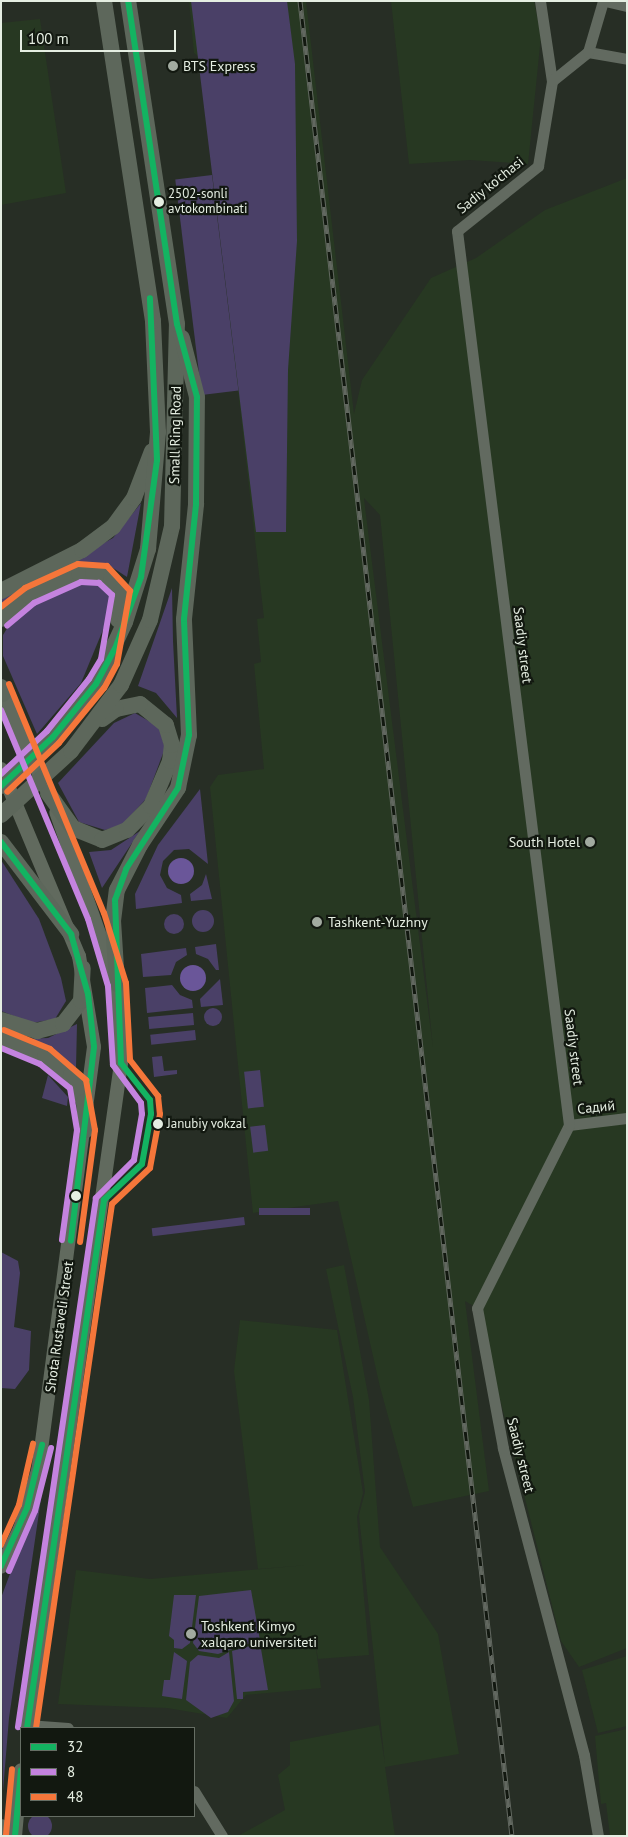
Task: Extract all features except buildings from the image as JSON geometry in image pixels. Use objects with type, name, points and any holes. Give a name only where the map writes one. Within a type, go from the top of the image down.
[{"type":"highway","name":"Small Ring Road","points":[[1,786],[77,708],[109,662],[148,549],[158,432],[151,302],[104,1]]},
{"type":"highway","name":"Small Ring Road","points":[[1,815],[48,774],[94,724],[122,685],[143,639],[168,551],[176,461],[177,324],[128,1]]},
{"type":"highway","points":[[114,60],[137,56]]},
{"type":"highway","points":[[117,984],[114,921],[117,890],[140,845],[178,788],[190,735],[184,619],[196,504],[197,397],[177,324]]},
{"type":"highway","points":[[1,591],[82,550],[117,523],[139,488],[158,432]]},
{"type":"highway","points":[[1,619],[18,602],[60,580],[84,572],[103,574],[121,592],[109,662]]},
{"type":"highway","points":[[48,794],[73,828],[96,839],[116,837],[151,806],[170,761],[172,745],[166,726],[148,708],[131,704],[94,724]]},
{"type":"highway","points":[[1,842],[71,934]]},
{"type":"highway","points":[[1,1020],[37,1031],[63,1024],[81,1001],[83,968]]},
{"type":"highway","points":[[1,1038],[45,1056],[72,1075],[84,1102],[86,1130]]},
{"type":"main road","name":"Shota Rustaveli Street","points":[[2,690],[77,861],[117,984],[122,1054],[115,1121],[27,1727]]},
{"type":"main road","name":"Shota Rustaveli Street","points":[[1,769],[71,934],[83,968],[94,1046],[86,1130],[39,1467],[20,1529],[1,1567]]},
{"type":"main road","points":[[15,1836],[20,1781]]},
{"type":"main road","points":[[1,1826],[5,1836]]},
{"type":"street","name":"Sadiy ko'chasi","points":[[457,231],[538,166],[552,81],[540,1]]},
{"type":"street","points":[[552,81],[588,52],[604,1],[627,6]]},
{"type":"street","points":[[588,52],[627,59]]},
{"type":"street","name":"Saadiy street","points":[[457,231],[569,1125],[477,1308],[503,1448],[584,1755],[598,1836]]},
{"type":"street","name":"Садий","points":[[569,1125],[627,1118]]},
{"type":"street","points":[[195,1793],[222,1836]]},
{"type":"shaded area","points":[[189,1],[306,1],[354,414],[362,380],[431,278],[476,258],[545,210],[627,178],[627,1648],[579,1667],[561,1641],[477,1308],[465,1301],[489,1491],[413,1507],[380,1387],[338,1201],[253,1213],[210,787],[218,775],[264,769],[254,664],[261,662],[257,619],[264,618],[200,58],[194,53]],"holes":[[[364,498],[380,515],[433,1048]]]},
{"type":"shaded area","points":[[191,1],[287,1],[295,64],[297,241],[288,370],[286,532],[256,532]]},
{"type":"shaded area","points":[[391,1],[534,1],[541,36],[528,164],[470,160],[409,164]]},
{"type":"shaded area","points":[[40,19],[66,193],[1,205],[1,23]]},
{"type":"shaded area","points":[[212,175],[238,390],[202,395],[175,180]]},
{"type":"shaded area","points":[[141,503],[127,577],[107,564],[82,563],[1,603],[1,599],[113,538]]},
{"type":"shaded area","points":[[85,580],[108,587],[112,608],[81,683],[37,734],[3,656],[3,635],[19,609]]},
{"type":"shaded area","points":[[172,588],[177,718],[156,693],[138,686]]},
{"type":"shaded area","points":[[135,713],[159,727],[165,748],[146,799],[122,825],[105,830],[79,822],[58,783],[114,723]]},
{"type":"shaded area","points":[[200,789],[208,864],[189,849],[174,850],[163,861],[160,875],[167,888],[181,895],[182,903],[136,909],[135,894],[158,845]]},
{"type":"shaded area","points":[[140,831],[102,888],[89,852],[111,850]]},
{"type":"shaded area","points":[[181,858],[190,862],[194,871],[190,880],[181,884],[172,880],[168,871],[172,862]]},
{"type":"shaded area","points":[[1,860],[39,919],[61,978],[66,1001],[55,1019],[32,1023],[1,1011]]},
{"type":"shaded area","points":[[206,874],[212,899],[191,901],[190,894],[202,885]]},
{"type":"shaded area","points":[[203,910],[211,913],[214,921],[211,929],[203,932],[195,929],[192,921],[195,913]]},
{"type":"shaded area","points":[[170,914],[178,914],[184,920],[184,928],[178,934],[170,934],[164,928],[164,920]]},
{"type":"shaded area","points":[[216,944],[219,970],[216,970],[208,959],[196,954],[195,947]]},
{"type":"shaded area","points":[[186,948],[187,955],[176,962],[171,975],[143,977],[141,954]]},
{"type":"shaded area","points":[[193,965],[202,969],[206,978],[202,987],[193,991],[184,987],[180,978],[184,969]]},
{"type":"shaded area","points":[[220,979],[223,1005],[201,1007],[200,999]]},
{"type":"shaded area","points":[[172,985],[180,995],[192,1000],[193,1008],[147,1013],[145,988]]},
{"type":"shaded area","points":[[213,1008],[221,1013],[222,1017],[217,1025],[213,1026],[205,1021],[204,1017],[209,1009]]},
{"type":"shaded area","points":[[193,1013],[194,1025],[149,1029],[148,1017]]},
{"type":"shaded area","points":[[77,1024],[76,1068],[54,1051],[24,1039],[48,1038]]},
{"type":"shaded area","points":[[195,1030],[196,1040],[151,1045],[150,1035]]},
{"type":"shaded area","points":[[162,1056],[164,1071],[177,1070],[177,1074],[154,1077],[152,1057]]},
{"type":"shaded area","points":[[260,1070],[264,1107],[248,1108],[244,1072]]},
{"type":"shaded area","points":[[48,1075],[68,1097],[67,1106],[42,1098]]},
{"type":"shaded area","points":[[265,1125],[268,1151],[253,1153],[250,1127]]},
{"type":"shaded area","points":[[259,1208],[310,1208],[310,1215],[259,1215]]},
{"type":"shaded area","points":[[244,1217],[245,1225],[153,1236],[152,1228]]},
{"type":"shaded area","points":[[1,1252],[18,1261],[20,1273],[14,1327],[31,1331],[29,1370],[15,1389],[1,1388]]},
{"type":"shaded area","points":[[344,1265],[369,1400],[380,1547],[438,1634],[459,1754],[385,1767],[395,1836],[238,1836],[285,1810],[278,1775],[290,1765],[290,1742],[379,1725],[385,1764],[359,1515],[365,1492],[353,1397],[326,1269]]},
{"type":"shaded area","points":[[240,1320],[337,1330],[363,1493],[357,1517],[369,1655],[318,1659],[314,1633],[321,1688],[246,1695],[227,1718],[167,1708],[58,1704],[76,1570],[150,1579],[308,1565],[258,1569],[234,1371]]},
{"type":"shaded area","points":[[43,1485],[9,1718],[3,1791],[1,1598]]},
{"type":"shaded area","points":[[251,1590],[260,1640],[218,1654],[199,1651],[193,1643],[199,1596]]},
{"type":"shaded area","points":[[174,1595],[196,1595],[190,1643],[182,1649],[174,1648],[174,1640],[169,1636]]},
{"type":"shaded area","points":[[260,1643],[268,1690],[243,1692],[243,1699],[237,1699],[232,1651]]},
{"type":"shaded area","points":[[174,1652],[187,1661],[182,1699],[162,1696],[164,1680],[170,1680]]},
{"type":"shaded area","points":[[229,1652],[234,1701],[228,1712],[211,1718],[186,1700],[190,1662],[198,1655],[219,1658]]},
{"type":"shaded area","points":[[627,1656],[627,1726],[598,1733],[582,1670]]},
{"type":"shaded area","points":[[627,1729],[627,1836],[610,1836],[606,1803],[601,1804],[595,1736]]},
{"type":"shaded area","points":[[33,1817],[47,1817],[51,1822],[51,1830],[44,1837],[36,1837],[29,1830],[29,1822]]},
{"type":"railway","points":[[300,1],[512,1836]]},
{"type":"transit line","name":"32","points":[[27,1727],[104,1200],[142,1164],[151,1114],[150,1100],[121,1063],[115,900],[126,869],[178,788],[189,735],[184,619],[196,504],[197,397],[177,324],[128,1]]},
{"type":"transit line","name":"32","points":[[1,786],[53,737],[96,684],[115,649],[141,577],[157,460],[150,298]]},
{"type":"transit line","name":"48","points":[[1,607],[25,588],[78,564],[107,566],[130,591],[117,664],[104,688],[59,743],[7,792]]},
{"type":"transit line","name":"8","points":[[1,774],[47,731],[89,679],[101,659],[112,595],[99,583],[81,582],[34,603],[7,626]]},
{"type":"transit line","name":"48","points":[[9,684],[104,913],[126,983],[130,1060],[158,1096],[160,1114],[150,1168],[112,1204],[36,1727]]},
{"type":"transit line","name":"8","points":[[1,710],[88,919],[108,986],[113,1065],[141,1103],[142,1114],[134,1160],[96,1198],[18,1727]]},
{"type":"transit line","name":"32","points":[[1,842],[71,934],[88,994],[94,1047],[71,1241]]},
{"type":"transit line","name":"48","points":[[4,1030],[50,1049],[86,1080],[95,1130],[80,1242]]},
{"type":"transit line","name":"8","points":[[1,1048],[40,1064],[70,1088],[77,1130],[62,1240]]},
{"type":"transit line","name":"48","points":[[1,1545],[19,1505],[33,1444]]},
{"type":"transit line","name":"32","points":[[1,1566],[27,1508],[42,1445]]},
{"type":"transit line","name":"8","points":[[9,1571],[35,1511],[51,1448]]},
{"type":"transit line","name":"48","points":[[6,1835],[12,1769]]},
{"type":"transit line","name":"32","points":[[15,1836],[20,1781]]},
{"type":"place","name":"BTS Express","points":[[173,66]]},
{"type":"place","name":"2502-sonli avtokombinati","points":[[159,202]]},
{"type":"place","name":"South Hotel","points":[[590,842]]},
{"type":"place","name":"Tashkent-Yuzhny","points":[[317,922]]},
{"type":"place","name":"Janubiy vokzal","points":[[158,1124]]},
{"type":"place","name":"Toshkent Kimyo xalqaro universiteti","points":[[191,1634]]}]
